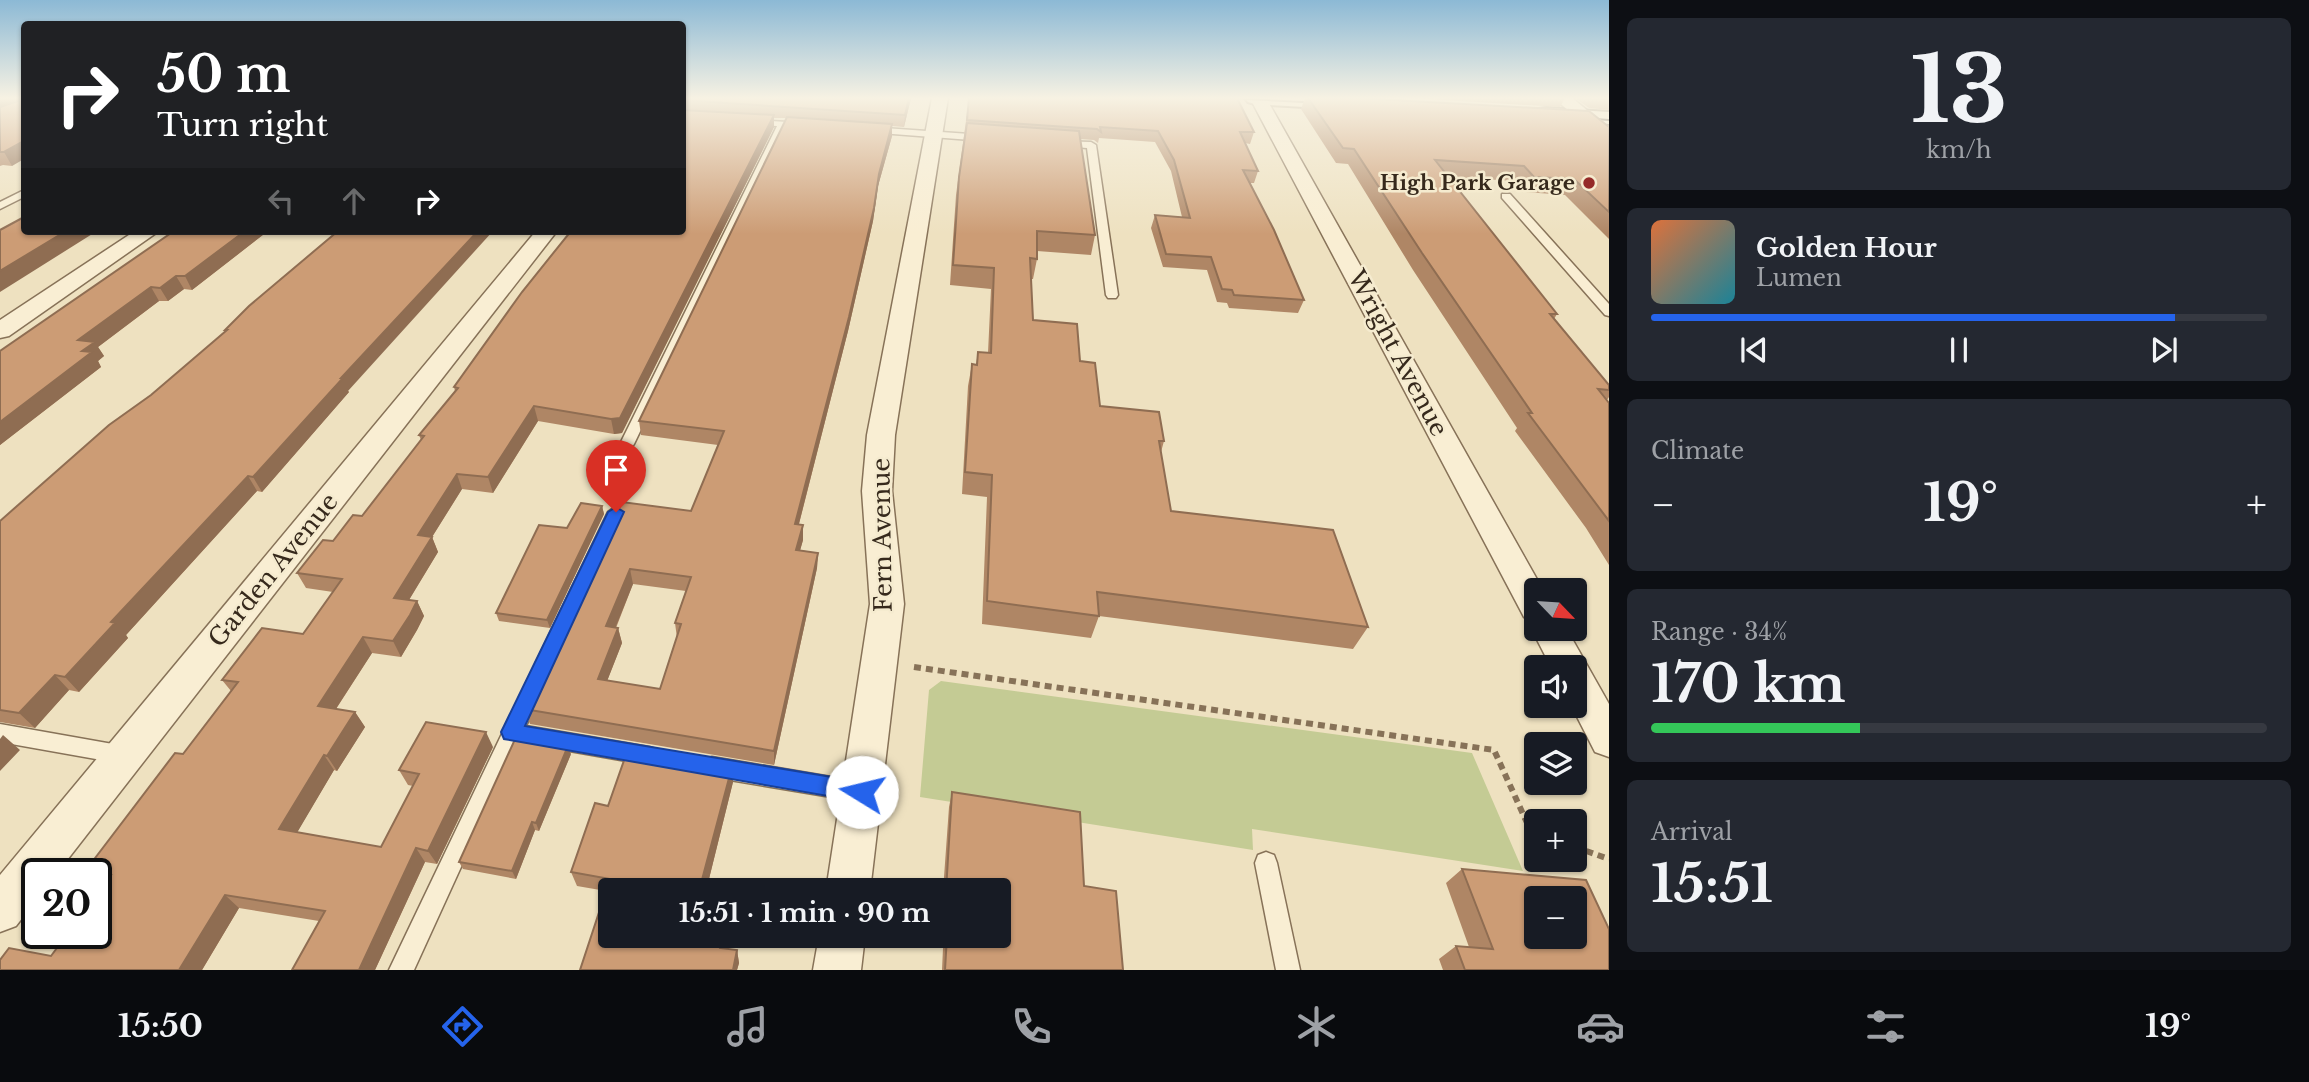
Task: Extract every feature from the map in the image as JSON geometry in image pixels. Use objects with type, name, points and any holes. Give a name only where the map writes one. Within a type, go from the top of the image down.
[{"type":"street","name":"Fern Avenue","points":[[850,878],[887,604],[877,491],[881,435],[934,143]]},
{"type":"street","name":"Wright Avenue","points":[[1282,143],[1524,586]]},
{"type":"street","points":[[0,331],[143,235]]},
{"type":"street","name":"Garden Avenue","points":[[0,910],[544,235]]},
{"type":"street","points":[[1587,700],[1609,740]]},
{"type":"street","points":[[837,970],[840,948]]},
{"type":"lane","points":[[627,444],[774,143]]},
{"type":"lane","points":[[1068,143],[1091,145],[1112,295]]},
{"type":"lane","points":[[0,206],[21,195]]},
{"type":"lane","points":[[1506,196],[1609,312]]},
{"type":"lane","points":[[401,970],[616,512]]},
{"type":"lane","points":[[511,732],[862,792]]},
{"type":"lane","points":[[0,733],[124,755]]},
{"type":"lane","points":[[1266,863],[1288,970]]},
{"type":"path","points":[[906,666],[1494,750],[1524,816]]},
{"type":"path","points":[[1587,851],[1609,859]]},
{"type":"green space","points":[[941,681],[1472,753],[1523,871],[1252,829],[1253,850],[920,797],[929,690]]},
{"type":"building","points":[[0,143],[20,143],[4,152],[0,152]]},
{"type":"building","points":[[686,143],[760,143],[620,418],[611,419],[534,406],[488,477],[457,474],[418,535],[432,537],[394,598],[417,601],[410,615],[393,641],[363,637],[318,706],[355,712],[327,756],[324,755],[279,829],[381,847],[419,774],[399,770],[426,722],[486,732],[428,851],[416,848],[359,970],[292,970],[325,911],[225,895],[179,970],[0,970],[0,960],[9,948],[51,956],[56,949],[112,949],[112,858],[95,858],[175,753],[183,754],[238,682],[222,680],[262,628],[303,634],[342,579],[297,573],[323,540],[333,541],[353,515],[362,516],[424,436],[419,435],[458,388],[454,387],[522,292],[568,235],[686,235]]},
{"type":"building","points":[[774,143],[887,143],[849,317],[795,524],[803,525],[796,550],[818,553],[774,751],[524,709],[622,502],[691,511],[724,431],[639,421]],"holes":[[[630,569],[691,577],[675,623],[681,624],[660,689],[598,679],[618,628],[606,626]]]},
{"type":"building","points":[[964,143],[1081,143],[1095,235],[1037,231],[1037,259],[1030,258],[1033,320],[1077,324],[1080,361],[1095,363],[1100,406],[1159,412],[1164,441],[1159,441],[1171,511],[1333,530],[1368,627],[1097,592],[1099,616],[987,601],[992,475],[965,472],[972,364],[977,365],[978,352],[991,353],[994,268],[953,265]]},
{"type":"building","points":[[1165,143],[1245,143],[1258,171],[1243,170],[1274,230],[1304,300],[1234,295],[1232,290],[1222,289],[1211,257],[1166,254],[1155,215],[1190,218],[1174,160]]},
{"type":"building","points":[[1340,143],[1609,143],[1609,212],[1574,179],[1534,177],[1524,166],[1435,160],[1557,314],[1550,314],[1609,385],[1609,390],[1598,389],[1609,403],[1609,521],[1528,413],[1532,413],[1354,149],[1343,148]]},
{"type":"building","points":[[21,219],[21,235],[59,235],[0,271],[0,230]]},
{"type":"building","points":[[168,235],[240,235],[185,276],[176,276],[160,288],[151,287],[78,340],[95,342],[82,351],[92,352],[0,422],[0,351]]},
{"type":"building","points":[[333,235],[474,235],[253,477],[248,476],[111,622],[115,623],[65,677],[55,675],[19,713],[0,710],[0,521],[109,425],[151,395],[227,330],[249,306]]},
{"type":"building","points":[[581,503],[602,506],[547,620],[496,613],[539,525],[567,528]]},
{"type":"building","points":[[516,737],[568,746],[536,823],[532,822],[512,871],[459,862]]},
{"type":"building","points":[[628,749],[732,767],[702,878],[604,878],[571,872],[595,803],[608,806]]},
{"type":"building","points":[[952,792],[1080,812],[1084,886],[1116,891],[1123,970],[945,970],[946,948],[1011,948],[1011,878],[947,878]]},
{"type":"building","points":[[1462,869],[1586,880],[1609,929],[1609,970],[1465,970],[1456,946],[1493,949]]},
{"type":"building","points":[[598,915],[598,948],[737,950],[733,970],[580,970]]},
{"type":"place","name":"High Park Garage","points":[[1589,183]]},
{"type":"route","points":[[616,512],[511,732],[862,792]]}]
